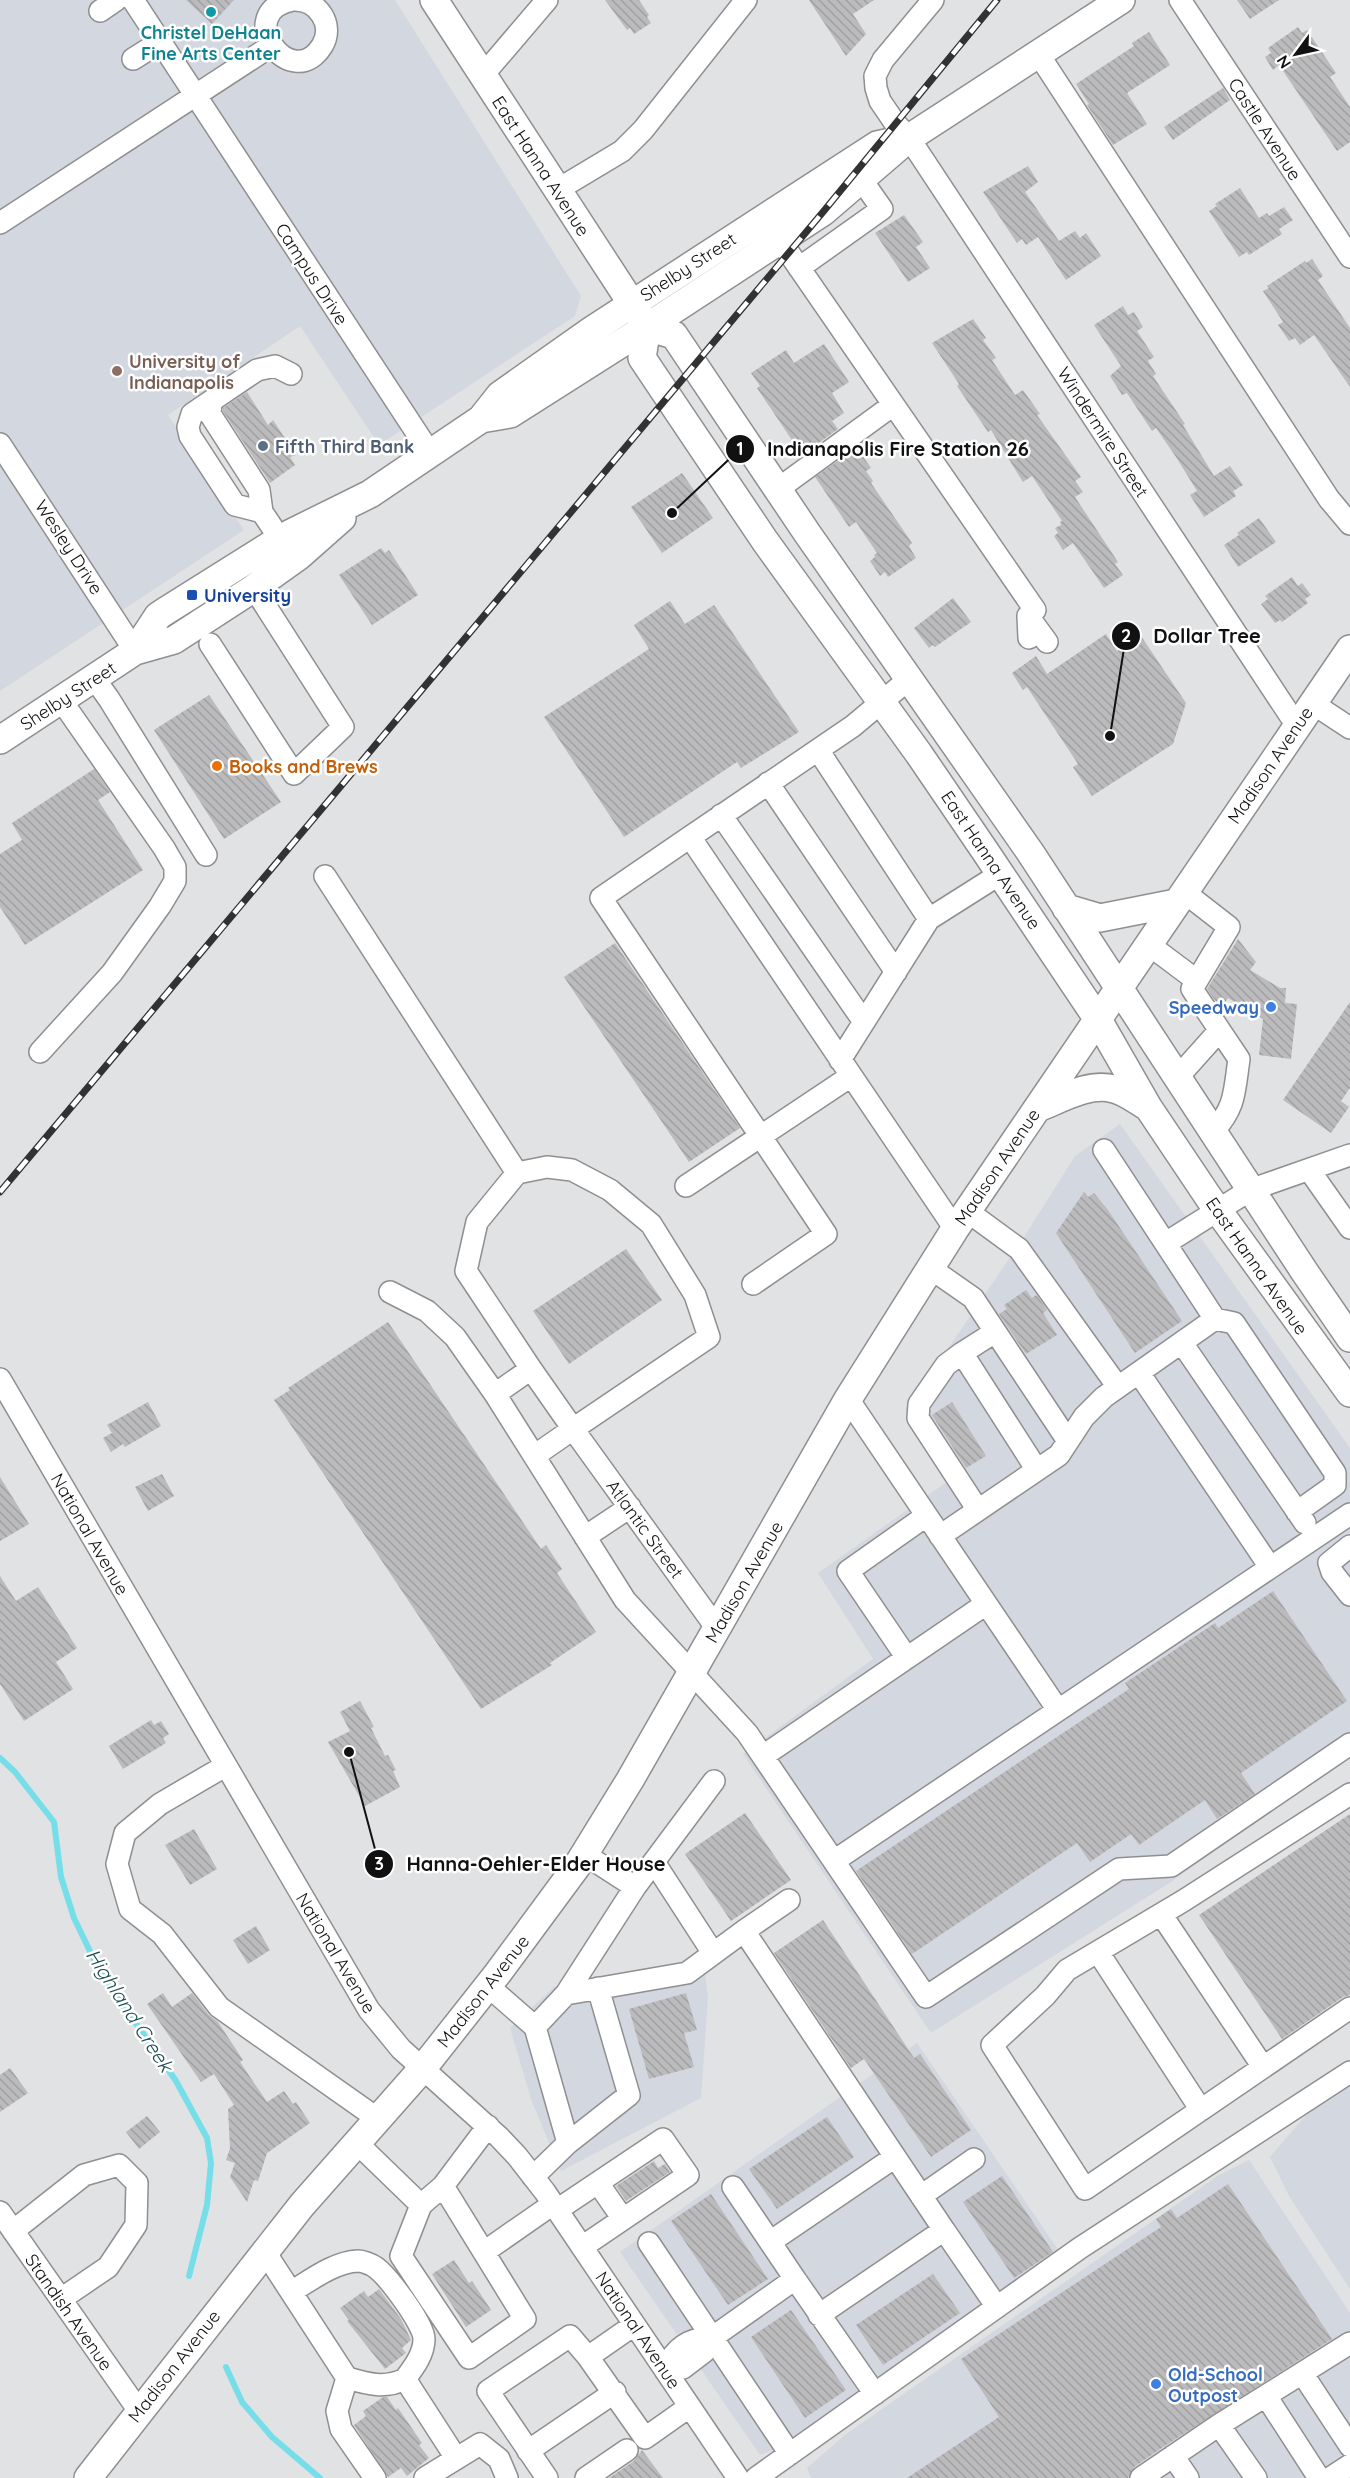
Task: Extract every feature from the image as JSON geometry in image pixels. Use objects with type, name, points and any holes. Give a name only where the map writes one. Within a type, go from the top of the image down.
[{"type":"main road","name":"Shelby Street","points":[[481,419],[510,414],[823,212],[909,138],[1122,0]]},
{"type":"main road","name":"East Hanna Avenue","points":[[436,1],[647,327],[674,335],[1066,908],[1250,1190],[1350,1338]]},
{"type":"main road","name":"Shelby Street","points":[[0,740],[135,651],[174,640],[254,588],[299,556],[370,494],[481,419],[500,395],[632,304],[877,145],[909,138]]},
{"type":"main road","name":"East Hanna Avenue","points":[[647,327],[642,358],[761,536],[880,701],[1000,874],[1097,1018],[1148,1107],[1218,1211],[1350,1393]]},
{"type":"main road","name":"Shelby Street","points":[[135,651],[158,616],[280,539],[370,494]]},
{"type":"main road","name":"Madison Avenue","points":[[88,2478],[265,2252],[423,2068],[488,1986],[584,1854],[718,1630],[848,1399],[930,1268],[1097,1018],[1350,649]]},
{"type":"main road","points":[[1066,908],[1100,918],[1180,898]]},
{"type":"main road","points":[[1038,1108],[1087,1089],[1098,1088],[1116,1089],[1148,1107]]},
{"type":"street","name":"Campus Drive","points":[[133,0],[430,453]]},
{"type":"street","points":[[294,0],[310,3],[322,14],[326,30],[322,46],[310,57],[293,60],[278,54],[271,46],[267,35],[268,19],[278,6],[294,0]]},
{"type":"street","points":[[483,75],[547,0]]},
{"type":"street","points":[[557,190],[622,151],[643,130],[746,0]]},
{"type":"street","name":"Windermire Street","points":[[933,0],[883,60],[875,76],[880,100],[895,123],[909,138],[1297,726]]},
{"type":"street","name":"Castle Avenue","points":[[1180,0],[1350,257]]},
{"type":"street","points":[[133,59],[160,42]]},
{"type":"street","points":[[0,223],[271,46]]},
{"type":"street","points":[[1039,55],[1329,499],[1350,524]]},
{"type":"street","points":[[799,268],[882,209],[861,179]]},
{"type":"street","points":[[780,240],[1035,610],[1028,616],[1038,640]]},
{"type":"street","points":[[280,539],[262,512],[259,489],[210,414],[211,403],[205,405],[257,370],[275,366],[291,374]]},
{"type":"street","points":[[778,489],[854,436],[893,405]]},
{"type":"street","name":"Wesley Drive","points":[[0,444],[135,651]]},
{"type":"street","points":[[210,644],[294,774],[344,727],[254,588]]},
{"type":"street","points":[[94,678],[206,855]]},
{"type":"street","points":[[753,1284],[826,1234],[601,898],[853,726],[909,678]]},
{"type":"street","points":[[40,1052],[112,973],[175,881],[175,867],[164,848],[61,700]]},
{"type":"street","points":[[1312,703],[1350,728]]},
{"type":"street","points":[[818,750],[929,919]]},
{"type":"street","points":[[768,783],[896,972]]},
{"type":"street","points":[[722,815],[864,1022]]},
{"type":"street","points":[[690,837],[846,1068],[961,1220],[1019,1249],[1118,1387]]},
{"type":"street","points":[[687,1186],[761,1136],[846,1068],[864,1022],[929,919],[1000,874]]},
{"type":"street","points":[[325,876],[518,1173],[547,1167],[572,1170],[609,1190],[651,1224],[695,1295],[709,1337],[534,1456]]},
{"type":"street","points":[[1180,898],[1229,927],[1192,989],[1193,994],[1239,1059],[1232,1104],[1228,1115],[1213,1132]]},
{"type":"street","points":[[1148,944],[1196,980]]},
{"type":"street","points":[[1177,1078],[1219,1031]]},
{"type":"street","points":[[1104,1150],[1215,1319],[1234,1323],[1335,1473],[1335,1485],[1297,1512]]},
{"type":"street","points":[[1166,1243],[1250,1190],[1310,1171],[1350,1155]]},
{"type":"street","points":[[1310,1171],[1349,1226]]},
{"type":"street","name":"Atlantic Street","points":[[518,1173],[477,1222],[466,1270],[531,1369],[718,1630]]},
{"type":"street","points":[[930,1268],[973,1298],[1068,1442]]},
{"type":"street","points":[[390,1292],[427,1311],[455,1336],[495,1394],[625,1600],[747,1733],[926,1997],[1119,1869],[1171,1866],[1350,1744]]},
{"type":"street","points":[[940,1536],[1059,1455],[1084,1417],[1104,1397],[1215,1319]]},
{"type":"street","points":[[978,1510],[918,1418],[918,1404],[946,1365],[995,1332]]},
{"type":"street","points":[[1182,1342],[1314,1538]]},
{"type":"street","points":[[962,1353],[1037,1470]]},
{"type":"street","points":[[495,1394],[531,1369]]},
{"type":"street","points":[[1139,1373],[1270,1568]]},
{"type":"street","name":"National Avenue","points":[[0,1380],[369,2010],[401,2049],[488,2126],[534,2177],[738,2478]]},
{"type":"street","points":[[848,1399],[1058,1710]]},
{"type":"street","points":[[585,1537],[630,1507]]},
{"type":"street","points":[[834,1861],[1350,1514]]},
{"type":"street","points":[[907,1658],[848,1571],[926,1516]]},
{"type":"street","points":[[1350,1546],[1329,1563],[1332,1572],[1350,1595]]},
{"type":"street","points":[[763,1756],[986,1604]]},
{"type":"street","points":[[225,1766],[160,1804],[125,1833],[117,1864],[130,1909],[162,1934],[219,2007],[378,2119]]},
{"type":"street","points":[[535,2027],[566,1994],[635,1887],[714,1781]]},
{"type":"street","points":[[1350,1794],[1161,1914],[1067,1970],[1045,1996],[992,2045],[1085,2189],[1350,2008]]},
{"type":"street","points":[[584,1854],[635,1887]]},
{"type":"street","points":[[654,1862],[713,1953]]},
{"type":"street","points":[[566,1994],[687,1973],[789,1900]]},
{"type":"street","points":[[1161,1914],[1263,2067]]},
{"type":"street","points":[[744,1931],[997,2307]]},
{"type":"street","points":[[1098,1952],[1200,2110]]},
{"type":"street","points":[[488,1986],[535,2027],[568,2143]]},
{"type":"street","points":[[534,2177],[568,2143],[629,2095],[598,1988]]},
{"type":"street","points":[[756,2478],[1080,2248],[1350,2072]]},
{"type":"street","points":[[443,2186],[525,2319],[470,2358],[401,2256],[421,2205],[443,2186],[488,2126]]},
{"type":"street","points":[[484,2252],[598,2183],[663,2139],[688,2175],[582,2247]]},
{"type":"street","points":[[357,2143],[421,2205]]},
{"type":"street","points":[[770,2242],[895,2157]]},
{"type":"street","points":[[921,2196],[974,2159]]},
{"type":"street","points":[[13,2231],[84,2175],[119,2165],[137,2183],[136,2225],[108,2267],[61,2299]]},
{"type":"street","points":[[598,2183],[622,2219]]},
{"type":"street","points":[[733,2187],[875,2394]]},
{"type":"street","name":"Standish Avenue","points":[[0,2212],[139,2410]]},
{"type":"street","points":[[819,2315],[944,2230]]},
{"type":"street","points":[[649,2243],[790,2454]]},
{"type":"street","points":[[265,2252],[291,2292],[347,2378],[379,2386],[394,2385],[405,2379],[423,2348],[424,2335],[416,2319],[388,2280],[375,2267],[360,2261],[341,2264],[291,2292]]},
{"type":"street","points":[[665,2370],[683,2368],[704,2352],[713,2337],[795,2279]]},
{"type":"street","points":[[588,2357],[634,2325]]},
{"type":"street","points":[[547,2478],[488,2391],[570,2336],[615,2392],[638,2443]]},
{"type":"street","points":[[1141,2478],[1219,2425],[1350,2343]]},
{"type":"street","points":[[1302,2373],[1350,2446]]},
{"type":"street","points":[[347,2378],[337,2411],[341,2429],[375,2478]]},
{"type":"street","points":[[405,2379],[456,2458]]},
{"type":"street","points":[[528,2451],[615,2392]]},
{"type":"street","points":[[1266,2396],[1319,2478]]},
{"type":"street","points":[[586,2478],[689,2408]]},
{"type":"street","points":[[1219,2425],[1256,2478]]},
{"type":"street","points":[[425,2478],[480,2444],[499,2459],[507,2478]]},
{"type":"street","points":[[1173,2456],[1188,2478]]},
{"type":"street","points":[[1329,2478],[1350,2465]]},
{"type":"shaded area","name":"University of Indianapolis","points":[[0,0],[395,0],[581,296],[575,316],[379,445],[300,326],[168,415],[244,530],[0,691]]},
{"type":"shaded area","points":[[1120,1124],[1350,1448],[1350,1756],[1171,1882],[931,2033],[743,1754],[873,1659],[818,1573],[951,1479],[906,1410],[1026,1234],[1075,1156]]},
{"type":"shaded area","points":[[705,1974],[708,1997],[701,2098],[561,2171],[532,2102],[510,2028],[555,1986]]},
{"type":"shaded area","points":[[917,2043],[1061,2254],[778,2448],[760,2455],[620,2252]]},
{"type":"shaded area","points":[[1350,2086],[1350,2289],[1289,2196],[1270,2157],[1306,2115]]},
{"type":"shaded area","points":[[1249,2160],[1350,2313],[1350,2478],[811,2478],[807,2468],[846,2434],[1219,2175]]},
{"type":"building","name":"Christel DeHaan Fine Arts Center","points":[[186,0],[234,0],[212,24]]},
{"type":"building","points":[[605,0],[639,0],[649,15],[647,17],[651,23],[634,34],[630,28],[627,30]]},
{"type":"building","points":[[809,0],[874,0],[853,14],[866,34],[846,56]]},
{"type":"building","points":[[1237,0],[1279,0],[1250,19]]},
{"type":"building","points":[[1298,27],[1302,33],[1307,30],[1336,73],[1330,77],[1350,107],[1350,142],[1337,151],[1279,65],[1273,70],[1265,57],[1271,53],[1268,48]]},
{"type":"building","points":[[1149,32],[1170,65],[1127,93],[1147,124],[1113,145],[1076,84],[1134,46],[1132,43]]},
{"type":"building","points":[[1223,88],[1230,100],[1173,140],[1164,127]]},
{"type":"building","points":[[1028,166],[1038,182],[1025,192],[1059,241],[1075,231],[1080,238],[1086,233],[1101,256],[1066,280],[1038,237],[1026,245],[1022,239],[1017,243],[983,192]]},
{"type":"building","points":[[1240,188],[1259,218],[1267,213],[1269,216],[1284,207],[1293,220],[1279,229],[1282,234],[1249,255],[1247,252],[1239,257],[1209,211],[1217,206],[1215,204]]},
{"type":"building","points":[[904,215],[923,242],[916,247],[930,268],[908,282],[875,233]]},
{"type":"building","points":[[1312,259],[1323,276],[1318,280],[1350,328],[1350,387],[1314,335],[1300,345],[1295,338],[1289,341],[1278,325],[1283,322],[1263,291],[1305,261],[1306,263]]},
{"type":"building","points":[[1123,306],[1128,315],[1134,312],[1143,327],[1137,331],[1154,357],[1148,361],[1156,374],[1153,376],[1185,424],[1183,425],[1214,476],[1230,466],[1243,485],[1233,491],[1236,496],[1204,517],[1190,495],[1197,491],[1176,457],[1156,428],[1152,431],[1127,393],[1122,395],[1110,376],[1121,366],[1094,325]]},
{"type":"building","points":[[973,319],[986,338],[983,340],[996,358],[992,360],[1015,395],[1023,390],[1040,414],[1037,415],[1081,477],[1075,481],[1083,492],[1075,497],[1118,562],[1115,564],[1123,575],[1104,588],[1073,543],[1063,550],[1054,536],[1058,533],[1055,528],[1061,525],[1062,521],[1032,476],[1023,482],[991,430],[988,432],[957,386],[959,384],[932,343]]},
{"type":"building","points":[[824,344],[849,382],[832,393],[844,413],[832,421],[838,429],[802,455],[757,388],[760,386],[751,373],[786,350],[794,363]]},
{"type":"building","name":"Fifth Third Bank","points":[[247,392],[268,425],[273,420],[296,455],[290,457],[295,465],[270,483],[223,411],[223,408]]},
{"type":"building","points":[[853,450],[858,458],[862,455],[871,468],[866,471],[873,481],[871,483],[912,543],[909,546],[916,558],[888,577],[885,572],[880,576],[870,561],[877,553],[856,522],[849,527],[815,477]]},
{"type":"building","points":[[682,473],[713,518],[662,553],[631,507]]},
{"type":"building","points":[[1259,518],[1276,542],[1238,567],[1224,545]]},
{"type":"building","points":[[381,548],[385,553],[389,550],[418,595],[372,625],[339,575]]},
{"type":"building","points":[[1292,577],[1298,586],[1302,583],[1311,595],[1305,599],[1308,603],[1282,622],[1280,620],[1275,623],[1261,604],[1268,599],[1265,596]]},
{"type":"building","points":[[953,598],[971,622],[935,647],[933,645],[929,648],[914,628]]},
{"type":"building","points":[[670,601],[685,624],[714,605],[799,732],[741,768],[737,762],[624,837],[544,717],[649,649],[634,625]]},
{"type":"building","points":[[1106,634],[1117,651],[1141,636],[1186,703],[1173,744],[1092,796],[1073,767],[1078,764],[1027,687],[1023,690],[1012,673],[1036,656],[1047,674]]},
{"type":"building","name":"Books and Brews","points":[[209,695],[281,802],[224,839],[154,730]]},
{"type":"building","points":[[94,769],[110,792],[98,800],[143,870],[25,945],[0,907],[0,854],[22,840],[12,823]]},
{"type":"building","points":[[1238,939],[1256,962],[1250,970],[1280,988],[1286,988],[1285,1003],[1297,1004],[1291,1059],[1259,1055],[1263,1019],[1228,998],[1221,1009],[1207,989]]},
{"type":"building","points":[[615,943],[740,1128],[689,1162],[564,977]]},
{"type":"building","points":[[1350,1002],[1350,1088],[1341,1101],[1349,1107],[1331,1133],[1283,1100]]},
{"type":"building","points":[[1084,1192],[1088,1197],[1094,1193],[1108,1210],[1182,1321],[1135,1353],[1056,1233]]},
{"type":"building","points":[[626,1249],[662,1300],[569,1364],[533,1311]]},
{"type":"building","points":[[1026,1290],[1032,1298],[1036,1295],[1047,1310],[1043,1313],[1057,1335],[1026,1354],[999,1314],[1007,1309],[1004,1305]]},
{"type":"building","points":[[388,1322],[541,1549],[546,1545],[562,1569],[557,1573],[596,1632],[550,1663],[552,1665],[481,1709],[274,1400],[290,1390],[288,1388]]},
{"type":"building","points":[[148,1402],[161,1426],[125,1447],[123,1444],[111,1452],[103,1438],[112,1433],[107,1425]]},
{"type":"building","points":[[952,1402],[986,1456],[966,1468],[932,1415]]},
{"type":"building","points":[[162,1474],[174,1496],[148,1511],[135,1487]]},
{"type":"building","points":[[0,1477],[29,1524],[0,1541]]},
{"type":"building","points":[[0,1576],[16,1601],[38,1587],[77,1648],[56,1662],[73,1689],[24,1721],[0,1684]]},
{"type":"building","points":[[1273,1591],[1347,1701],[1241,1773],[1255,1794],[1217,1819],[1205,1800],[1139,1845],[1131,1834],[1090,1862],[1077,1843],[912,1954],[856,1871],[1129,1689],[1125,1683],[1215,1623],[1218,1628]]},
{"type":"building","points":[[360,1701],[374,1727],[371,1728],[385,1756],[388,1755],[396,1770],[393,1771],[400,1787],[365,1806],[328,1742],[350,1731],[340,1712]]},
{"type":"building","points":[[151,1720],[154,1725],[161,1721],[169,1734],[163,1738],[166,1743],[123,1769],[109,1746]]},
{"type":"building","points":[[745,1813],[791,1880],[731,1921],[685,1854]]},
{"type":"building","points":[[1350,1814],[1350,1995],[1343,1997],[1282,2039],[1199,1915]]},
{"type":"building","points":[[194,1829],[217,1869],[190,1885],[165,1845]]},
{"type":"building","points":[[823,1920],[914,2058],[920,2054],[971,2130],[931,2157],[864,2059],[851,2068],[774,1953]]},
{"type":"building","points":[[256,1926],[270,1950],[248,1964],[233,1940]]},
{"type":"building","points":[[163,1993],[172,2007],[192,1993],[209,2015],[218,2022],[243,2060],[240,2062],[267,2102],[284,2091],[293,2104],[296,2102],[310,2123],[267,2153],[258,2181],[254,2180],[247,2202],[230,2177],[235,2163],[226,2160],[230,2148],[228,2109],[234,2105],[214,2074],[201,2082],[147,2004]]},
{"type":"building","points":[[686,1993],[697,2030],[684,2033],[694,2067],[649,2079],[629,2009]]},
{"type":"building","points":[[10,2068],[28,2093],[0,2112],[0,2075]]},
{"type":"building","points":[[147,2116],[160,2132],[139,2149],[126,2132]]},
{"type":"building","points":[[827,2117],[854,2157],[777,2209],[749,2169]]},
{"type":"building","points":[[654,2161],[658,2168],[665,2164],[670,2172],[626,2201],[616,2186]]},
{"type":"building","points":[[1002,2176],[1053,2252],[1014,2278],[963,2202]]},
{"type":"building","points":[[1228,2184],[1332,2339],[1166,2445],[1134,2467],[1128,2478],[907,2478],[999,2417],[961,2359],[1161,2227],[1156,2219],[1171,2209],[1177,2218]]},
{"type":"building","points":[[711,2194],[768,2279],[728,2305],[671,2221]]},
{"type":"building","points":[[454,2260],[469,2283],[472,2281],[491,2310],[466,2327],[432,2274]]},
{"type":"building","points":[[933,2274],[960,2313],[883,2365],[856,2325]]},
{"type":"building","points":[[379,2289],[401,2319],[411,2340],[402,2348],[406,2353],[385,2369],[347,2321],[349,2320],[340,2308],[364,2291],[368,2297]]},
{"type":"building","points":[[791,2310],[846,2390],[805,2418],[751,2337]]},
{"type":"building","points":[[383,2397],[387,2397],[396,2410],[398,2408],[422,2443],[419,2445],[429,2458],[407,2476],[401,2468],[388,2477],[354,2425],[366,2416],[363,2411]]},
{"type":"building","points":[[642,2450],[663,2478],[609,2478],[634,2461]]},
{"type":"waterway","name":"Highland Creek","points":[[0,1758],[15,1772],[54,1822],[61,1877],[74,1918],[100,1972],[176,2081],[207,2138],[211,2163],[207,2205],[189,2276]]},
{"type":"waterway","name":"Highland Creek","points":[[226,2367],[242,2402],[272,2437],[320,2478]]},
{"type":"railway","points":[[0,1192],[823,212],[997,0]]},
{"type":"place","name":"Christel DeHaan Fine Arts Center","points":[[211,12]]},
{"type":"place","name":"University of Indianapolis","points":[[117,371]]},
{"type":"place","name":"Fifth Third Bank","points":[[263,446]]},
{"type":"place","name":"Indianapolis Fire Station 26","points":[[672,513]]},
{"type":"place","name":"University","points":[[192,595]]},
{"type":"place","name":"Dollar Tree","points":[[1110,736]]},
{"type":"place","name":"Books and Brews","points":[[217,766]]},
{"type":"place","name":"Speedway","points":[[1271,1007]]},
{"type":"place","name":"Hanna-Oehler-Elder House","points":[[349,1752]]},
{"type":"place","name":"Old-School Outpost","points":[[1156,2384]]}]
